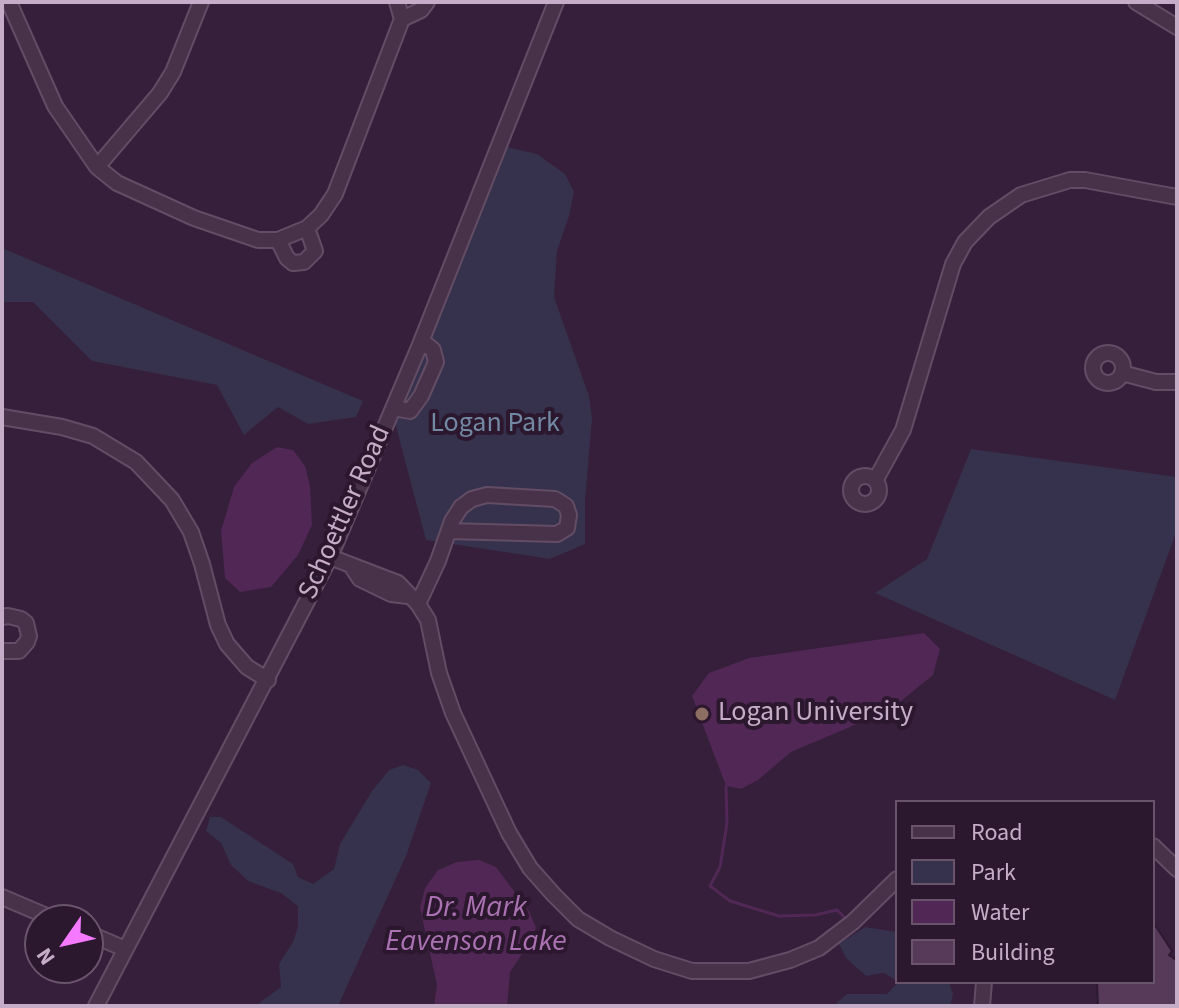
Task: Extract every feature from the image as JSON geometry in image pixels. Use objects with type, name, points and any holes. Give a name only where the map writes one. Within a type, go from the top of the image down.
[{"type":"street","points":[[9,2],[55,106],[97,167],[117,183],[194,218],[258,240],[278,240],[307,228],[321,215],[335,194],[402,19],[397,2]]},
{"type":"street","points":[[97,167],[160,93],[173,72],[201,2]]},
{"type":"street","points":[[402,19],[421,10],[427,2]]},
{"type":"street","name":"Schoettler Road","points":[[96,1006],[330,557],[419,347],[556,2]]},
{"type":"street","points":[[1136,2],[1177,27]]},
{"type":"street","points":[[876,479],[903,430],[953,264],[965,242],[989,217],[1021,195],[1070,180],[1177,197]]},
{"type":"street","points":[[278,240],[287,258],[293,263],[304,262],[315,251],[307,228]]},
{"type":"street","points":[[393,408],[410,411],[421,396],[436,362],[433,350],[427,345],[419,347]]},
{"type":"street","points":[[1122,373],[1156,382],[1177,382]]},
{"type":"street","points":[[2,417],[62,427],[93,436],[121,451],[143,469],[172,500],[191,532],[218,625],[227,644],[247,667],[268,680]]},
{"type":"street","points":[[413,600],[461,507],[480,496],[555,499],[566,506],[569,515],[567,528],[557,534],[449,531]]},
{"type":"street","points":[[330,557],[352,567],[360,579],[391,594],[413,600],[428,620],[439,673],[453,713],[494,803],[530,868],[578,919],[610,938],[672,966],[692,971],[749,971],[819,948],[890,893]]},
{"type":"street","points":[[2,617],[21,619],[29,636],[24,648],[19,651],[2,651]]},
{"type":"street","points":[[1155,848],[1177,869]]},
{"type":"street","points":[[2,897],[24,906]]},
{"type":"street","points":[[104,940],[125,949]]},
{"type":"street","points":[[982,1006],[984,984]]},
{"type":"green space","name":"Logan Park","points":[[507,147],[537,154],[565,174],[574,192],[557,251],[554,297],[589,396],[592,418],[585,544],[550,559],[426,540],[394,419]]},
{"type":"green space","points":[[2,248],[363,401],[356,417],[308,424],[278,407],[244,435],[217,385],[92,361],[33,302],[2,302]]},
{"type":"green space","points":[[971,449],[1177,477],[1177,530],[1115,700],[875,593],[927,559]]},
{"type":"green space","points":[[403,765],[418,770],[431,783],[406,856],[338,1006],[255,1006],[281,987],[279,964],[293,942],[298,927],[298,906],[281,893],[248,881],[231,865],[221,843],[206,831],[210,817],[221,817],[293,864],[298,877],[313,884],[334,869],[340,844],[372,791],[389,770]]},
{"type":"green space","points":[[865,927],[895,932],[895,980],[884,973],[866,976],[846,958],[839,944]]},
{"type":"green space","points":[[896,984],[950,984],[953,994],[950,1006],[833,1006],[847,994],[887,994]]},
{"type":"water","points":[[277,447],[293,450],[305,466],[310,486],[312,525],[298,555],[271,587],[240,592],[225,578],[221,531],[234,487],[252,463]]},
{"type":"water","points":[[924,633],[940,649],[933,675],[890,710],[791,752],[758,780],[741,789],[726,786],[692,696],[709,673],[749,658]]},
{"type":"water","name":"Dr. Mark Eavenson Lake","points":[[479,860],[496,867],[529,911],[536,928],[510,972],[507,1006],[434,1006],[437,985],[420,908],[425,888],[438,870],[457,862]]},
{"type":"building","points":[[1155,925],[1172,951],[1169,955],[1177,961],[1177,1006],[1098,1006],[1097,984],[1155,984]]},
{"type":"waterway","points":[[726,786],[727,823],[720,867],[710,886],[730,901],[779,916],[815,915],[837,910],[848,921]]},
{"type":"place","name":"Logan University","points":[[702,714]]}]
